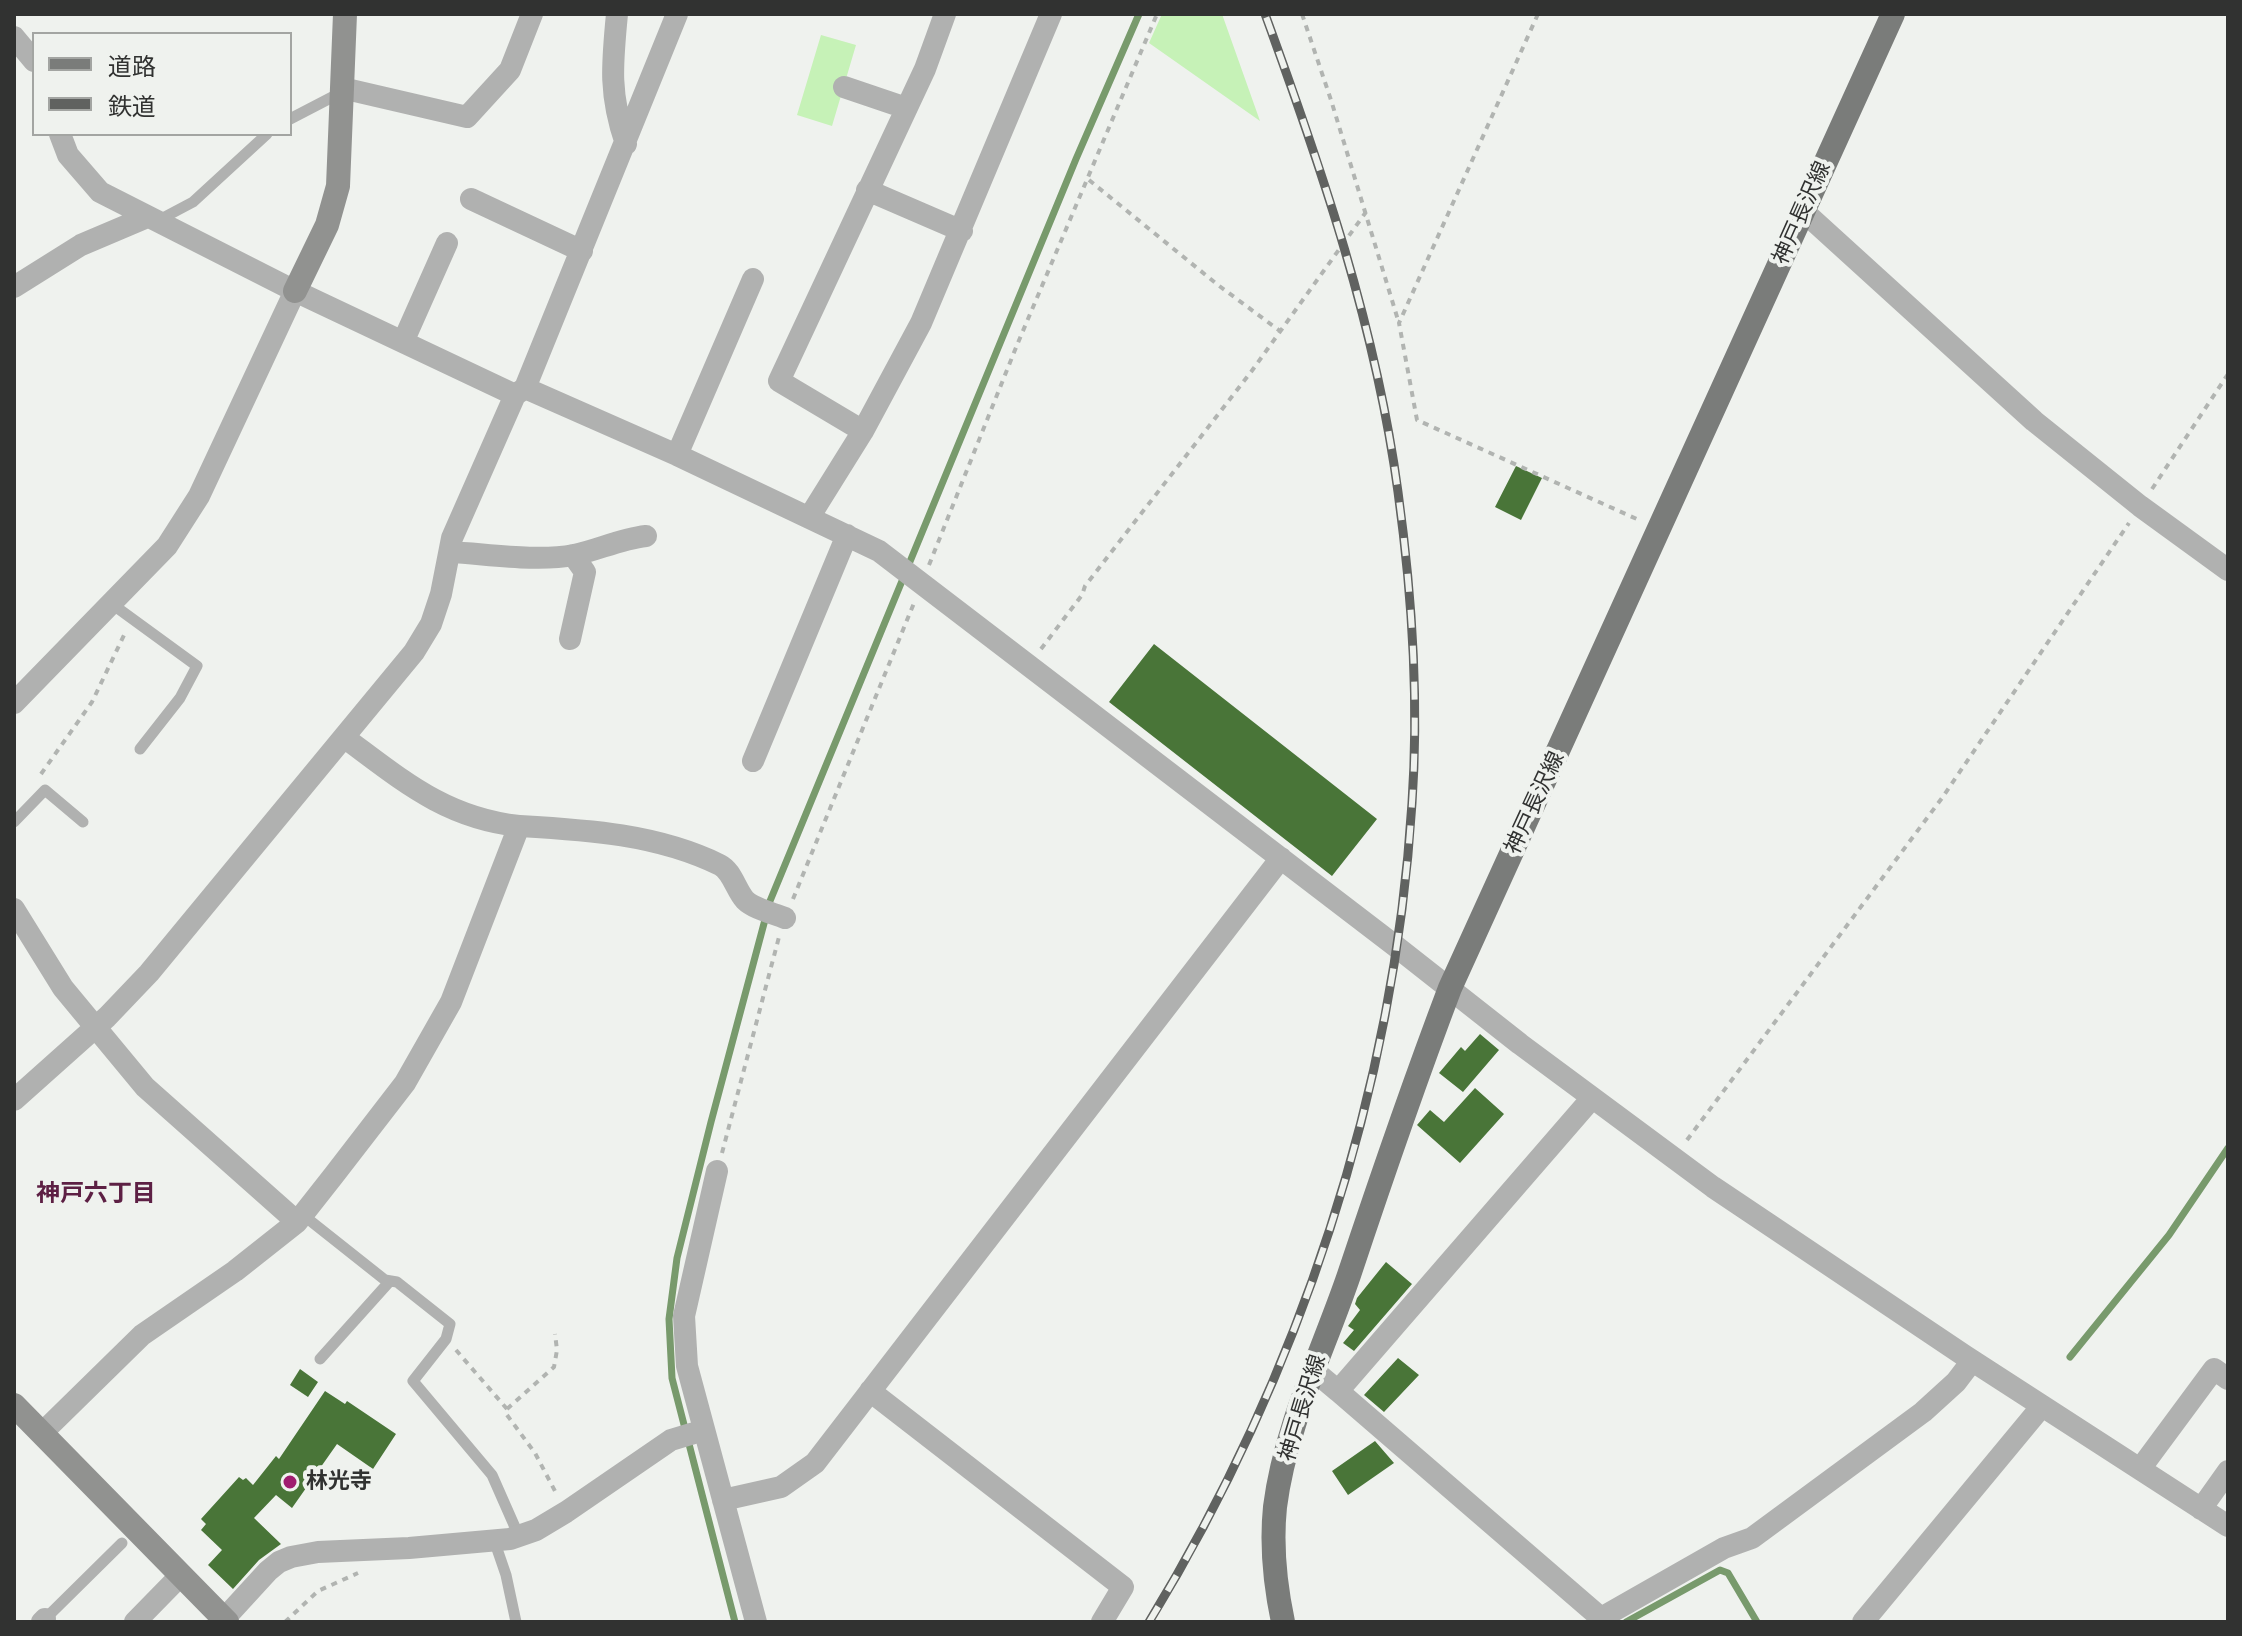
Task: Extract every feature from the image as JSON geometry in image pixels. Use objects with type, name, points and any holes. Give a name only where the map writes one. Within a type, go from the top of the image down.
[{"type":"main road","name":"神戸長沢線","points":[[1283,1622],[1275,1585],[1275,1506],[1287,1453],[1313,1370],[1450,988],[1893,14]]},
{"type":"street","points":[[14,703],[167,546],[199,496],[327,225],[338,186],[345,14]]},
{"type":"street","points":[[342,90],[467,117],[510,70],[532,14]]},
{"type":"street","points":[[617,14],[611,73],[615,113],[626,144]]},
{"type":"street","points":[[14,1100],[107,1017],[149,973],[414,652],[431,624],[441,594],[452,538],[582,251],[677,14]]},
{"type":"street","points":[[863,431],[779,381],[925,69],[945,14]]},
{"type":"street","points":[[810,516],[863,431],[921,323],[1051,14]]},
{"type":"street","points":[[14,37],[32,59]]},
{"type":"street","points":[[844,87],[906,108]]},
{"type":"street","points":[[61,136],[68,155],[100,192],[151,219],[403,342],[677,455],[810,516],[893,561],[1674,1158],[1972,1361],[2228,1526]]},
{"type":"street","points":[[867,190],[962,231]]},
{"type":"street","points":[[471,199],[582,251]]},
{"type":"street","points":[[1803,211],[2034,421],[2140,506],[2228,570]]},
{"type":"street","points":[[14,287],[81,245],[151,219]]},
{"type":"street","points":[[403,342],[447,243]]},
{"type":"street","points":[[677,455],[753,279]]},
{"type":"street","points":[[753,761],[847,535]]},
{"type":"street","points":[[450,552],[548,557],[573,555],[624,539],[646,536]]},
{"type":"street","points":[[570,639],[585,572],[573,555]]},
{"type":"street","points":[[345,738],[425,796],[488,822],[592,830],[642,838],[724,866],[746,901],[785,918]]},
{"type":"street","points":[[42,1433],[142,1335],[235,1271],[300,1218],[405,1083],[451,1002],[519,826]]},
{"type":"street","points":[[723,1500],[781,1487],[815,1463],[1281,858]]},
{"type":"street","points":[[14,909],[63,988],[145,1087],[300,1218]]},
{"type":"street","points":[[1338,1391],[1592,1098]]},
{"type":"street","points":[[717,1171],[684,1316],[687,1366],[702,1431],[756,1622]]},
{"type":"street","points":[[1313,1370],[1603,1620],[1724,1548],[1752,1538],[1923,1412],[1956,1382],[1972,1361]]},
{"type":"street","points":[[2140,1469],[2214,1369],[2228,1379]]},
{"type":"street","points":[[870,1391],[1123,1587],[1102,1622]]},
{"type":"street","points":[[14,1405],[226,1620],[268,1571],[291,1557],[318,1552],[510,1539],[536,1530],[566,1512],[671,1440],[702,1431]]},
{"type":"street","points":[[1863,1622],[2042,1406]]},
{"type":"street","points":[[2201,1509],[2228,1471]]},
{"type":"street","points":[[135,1622],[181,1575]]},
{"type":"lane","points":[[292,118],[342,90]]},
{"type":"lane","points":[[151,219],[193,202],[265,136]]},
{"type":"lane","points":[[112,604],[197,666],[161,726],[140,749]]},
{"type":"lane","points":[[14,822],[45,790],[83,822]]},
{"type":"lane","points":[[300,1218],[385,1280],[397,1282],[450,1324],[446,1339],[413,1381],[492,1475],[518,1534]]},
{"type":"lane","points":[[320,1359],[390,1281]]},
{"type":"lane","points":[[494,1540],[506,1575],[516,1622]]},
{"type":"lane","points":[[43,1620],[122,1543]]},
{"type":"path","points":[[717,1171],[785,918],[1017,345],[1157,14]]},
{"type":"path","points":[[1302,14],[1399,323],[1417,420],[1660,530]]},
{"type":"path","points":[[1399,323],[1538,14]]},
{"type":"path","points":[[1089,180],[1280,331]]},
{"type":"path","points":[[1029,665],[1366,212]]},
{"type":"path","points":[[1674,1158],[1942,798],[2228,374]]},
{"type":"path","points":[[40,776],[92,702],[132,618]]},
{"type":"path","points":[[507,1409],[554,1367],[557,1350],[555,1334]]},
{"type":"path","points":[[446,1339],[507,1409],[507,1415],[535,1453],[566,1512]]},
{"type":"path","points":[[285,1622],[318,1591],[338,1580],[367,1571]]},
{"type":"green space","points":[[1162,14],[1222,14],[1260,121],[1149,43]]},
{"type":"green space","points":[[821,35],[856,45],[832,126],[797,115]]},
{"type":"building","points":[[1516,466],[1542,478],[1521,520],[1495,507]]},
{"type":"building","points":[[1154,644],[1377,819],[1332,876],[1109,702]]},
{"type":"building","points":[[1480,1034],[1499,1050],[1463,1092],[1439,1073],[1461,1047],[1465,1051]]},
{"type":"building","points":[[1475,1088],[1504,1114],[1460,1163],[1417,1125],[1430,1110],[1444,1122]]},
{"type":"building","points":[[1386,1262],[1412,1284],[1354,1351],[1343,1343],[1354,1330],[1348,1326],[1360,1310],[1355,1304],[1357,1298]]},
{"type":"building","points":[[1398,1358],[1419,1375],[1384,1412],[1364,1395]]},
{"type":"building","points":[[300,1369],[318,1382],[308,1397],[290,1385]]},
{"type":"building","points":[[325,1391],[345,1404],[347,1401],[396,1434],[373,1469],[337,1444],[292,1508],[276,1495],[254,1518],[281,1544],[259,1560],[233,1589],[208,1565],[222,1550],[201,1530],[206,1524],[201,1519],[239,1477],[243,1480],[246,1478],[253,1485],[276,1456],[279,1459]]},
{"type":"building","points":[[1375,1441],[1394,1463],[1348,1495],[1332,1471]]},
{"type":"waterway","points":[[735,1622],[672,1378],[669,1319],[677,1258],[711,1122],[770,901],[1076,159],[1139,14]]},
{"type":"waterway","points":[[2070,1357],[2169,1235],[2228,1148]]},
{"type":"waterway","points":[[1626,1622],[1720,1570],[1728,1573],[1757,1622]]},
{"type":"railway","points":[[1149,1622],[1203,1528],[1251,1431],[1293,1331],[1330,1229],[1360,1124],[1384,1018],[1402,911],[1412,803],[1415,726],[1410,608],[1403,530],[1388,430],[1345,250],[1265,14]]},
{"type":"place","name":"林光寺","points":[[290,1482]]},
{"type":"district","name":"神戸六丁目","points":[[96,1194]]}]
